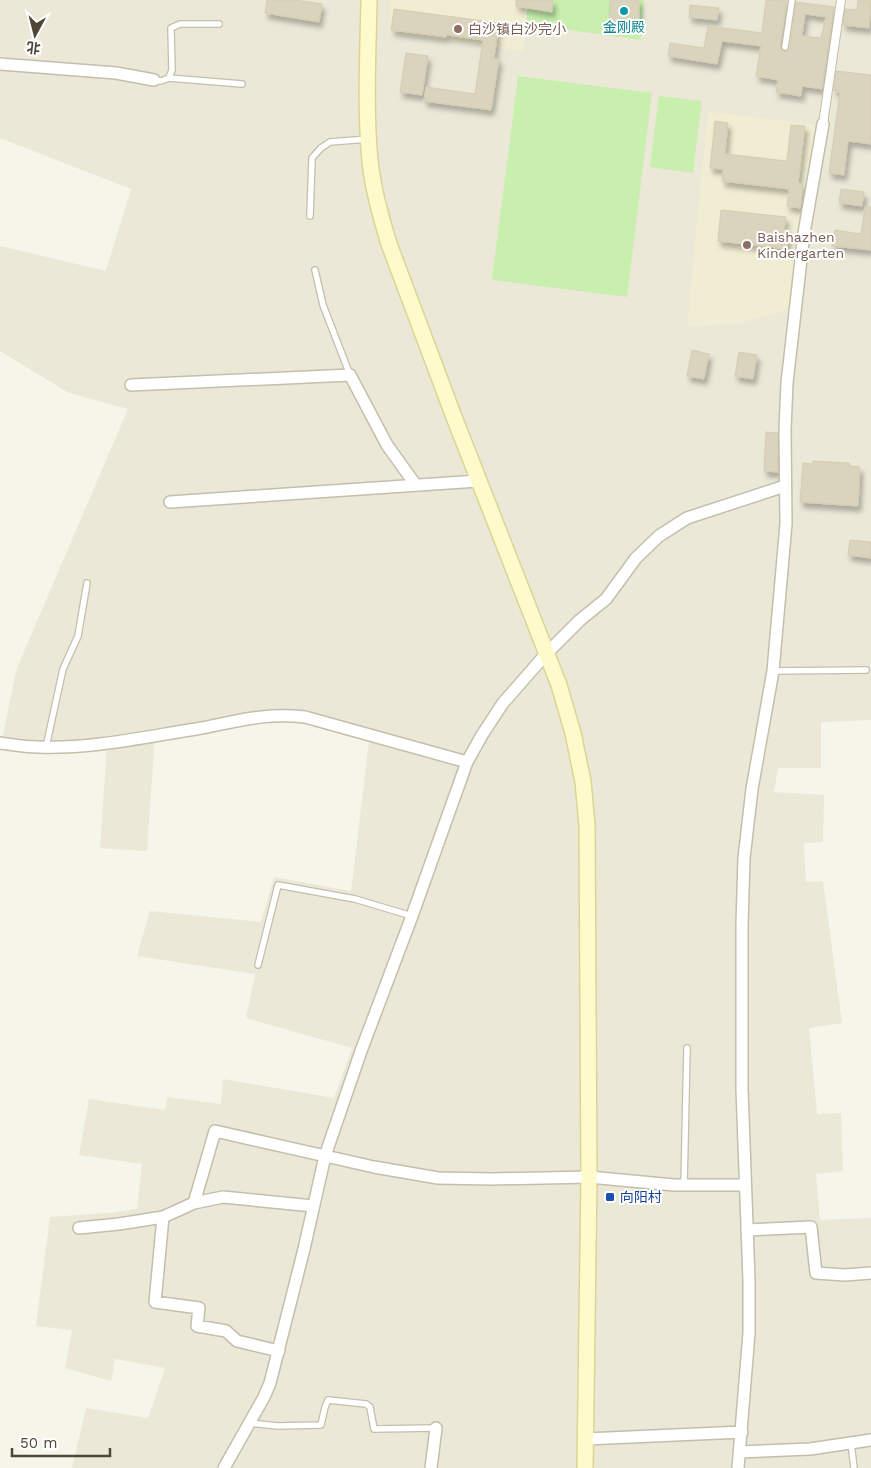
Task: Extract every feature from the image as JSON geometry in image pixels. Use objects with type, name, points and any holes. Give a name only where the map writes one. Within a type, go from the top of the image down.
[{"type":"main road","points":[[369,0],[368,139],[375,190],[389,244],[478,481],[558,685],[573,733],[583,782],[587,824],[589,1177],[585,1468]]},
{"type":"street","points":[[738,1468],[749,1332],[741,1030],[744,858],[752,789],[773,671],[786,524],[785,429],[788,374],[804,232],[823,124],[841,0]]},
{"type":"street","points":[[0,64],[116,73],[154,80]]},
{"type":"street","points":[[132,385],[350,375],[380,433],[415,484]]},
{"type":"street","points":[[170,502],[478,481]]},
{"type":"street","points":[[224,1468],[264,1397],[279,1350],[325,1156],[361,1051],[467,762],[482,735],[498,710],[546,654],[580,620],[606,599],[636,558],[659,536],[687,518],[785,486]]},
{"type":"street","points":[[0,743],[46,747],[123,741],[206,727],[250,717],[291,715],[305,717],[467,762]]},
{"type":"street","points":[[194,1203],[216,1131],[325,1156],[438,1178],[589,1177],[645,1184],[684,1186],[745,1185]]},
{"type":"street","points":[[79,1228],[163,1217],[194,1203],[223,1197],[313,1206]]},
{"type":"street","points":[[163,1217],[156,1302],[199,1308],[197,1326],[226,1331],[237,1341],[279,1350]]},
{"type":"street","points":[[747,1230],[810,1227],[816,1273],[845,1275],[871,1273]]},
{"type":"street","points":[[431,1468],[436,1428]]},
{"type":"street","points":[[586,1439],[742,1432]]},
{"type":"street","points":[[740,1452],[810,1449],[871,1440]]},
{"type":"lane","points":[[785,47],[792,0]]},
{"type":"lane","points":[[169,78],[172,70],[171,28],[180,24],[219,24]]},
{"type":"lane","points":[[154,80],[161,81],[169,78],[242,84]]},
{"type":"lane","points":[[310,216],[312,158],[330,142],[368,139]]},
{"type":"lane","points":[[316,270],[323,305],[350,375]]},
{"type":"lane","points":[[46,747],[63,669],[78,636],[87,583]]},
{"type":"lane","points":[[773,671],[866,670]]},
{"type":"lane","points":[[258,965],[278,885],[355,899],[412,916]]},
{"type":"lane","points":[[684,1186],[687,1048]]},
{"type":"lane","points":[[249,1423],[278,1426],[321,1425],[328,1400],[366,1404],[370,1407],[374,1429],[436,1428]]},
{"type":"lane","points":[[851,1443],[854,1468]]},
{"type":"shaded area","points":[[0,0],[871,0],[871,720],[821,722],[821,768],[778,768],[774,792],[824,795],[823,842],[804,843],[806,882],[823,881],[842,1023],[809,1028],[817,1114],[841,1113],[843,1171],[816,1174],[820,1220],[871,1218],[871,1468],[72,1468],[86,1408],[148,1418],[165,1368],[115,1359],[111,1381],[65,1368],[72,1330],[36,1326],[50,1217],[137,1209],[142,1164],[79,1155],[89,1099],[165,1110],[168,1097],[221,1104],[223,1079],[334,1098],[352,1048],[246,1018],[255,974],[137,956],[150,911],[261,922],[274,877],[351,891],[370,734],[269,715],[155,735],[147,851],[100,848],[107,745],[1,744],[17,668],[128,409],[69,393],[0,351],[0,246],[106,271],[131,189],[0,138]]},
{"type":"shaded area","name":"白沙镇白沙完小","points":[[391,0],[528,0],[524,51],[389,33]]},
{"type":"shaded area","name":"Baishazhen Kindergarten","points":[[708,112],[819,125],[805,191],[794,299],[785,310],[737,324],[687,326]]},
{"type":"green space","points":[[528,0],[644,0],[641,40],[526,24]]},
{"type":"green space","points":[[518,76],[652,93],[627,297],[492,280]]},
{"type":"green space","points":[[659,96],[702,101],[693,173],[650,167]]},
{"type":"building","points":[[267,0],[296,0],[322,4],[319,22],[265,13]]},
{"type":"building","points":[[516,0],[553,0],[552,12],[516,6]]},
{"type":"building","name":"金刚殿","points":[[610,0],[639,0],[639,22],[610,22]]},
{"type":"building","points":[[766,0],[787,1],[780,46],[785,52],[790,48],[796,2],[834,7],[822,89],[802,86],[801,96],[776,92],[778,80],[756,76],[761,46],[722,41],[717,64],[668,56],[670,43],[704,48],[708,26],[762,33]],"holes":[[[805,14],[826,17],[821,38],[802,36]]]},
{"type":"building","points":[[858,0],[871,0],[869,28],[843,25],[845,9],[857,10]]},
{"type":"building","points":[[690,5],[719,8],[717,20],[689,17]]},
{"type":"building","points":[[394,9],[499,23],[494,58],[499,59],[491,110],[424,101],[426,87],[475,94],[483,40],[391,30]]},
{"type":"building","points":[[406,53],[428,56],[422,95],[400,92]]},
{"type":"building","points":[[836,71],[871,75],[871,144],[848,141],[844,175],[829,173],[840,92],[834,91]]},
{"type":"building","points":[[715,121],[728,123],[725,154],[787,161],[791,125],[805,126],[798,183],[803,184],[800,208],[787,206],[789,189],[722,181],[723,169],[710,168]]},
{"type":"building","points":[[841,189],[864,192],[862,206],[839,203]]},
{"type":"building","points":[[865,207],[871,207],[871,250],[832,246],[835,230],[861,234]]},
{"type":"building","points":[[721,210],[786,217],[784,230],[789,230],[787,249],[718,241]]},
{"type":"building","points":[[692,350],[709,354],[704,379],[687,376]]},
{"type":"building","points":[[739,352],[757,355],[753,379],[735,376]]},
{"type":"building","points":[[766,432],[778,433],[778,472],[764,471]]},
{"type":"building","points":[[813,461],[849,463],[849,466],[860,467],[858,506],[800,502],[803,463],[813,464]]},
{"type":"building","points":[[850,540],[871,542],[871,558],[848,555]]},
{"type":"place","name":"金刚殿","points":[[624,11]]},
{"type":"place","name":"白沙镇白沙完小","points":[[458,29]]},
{"type":"place","name":"Baishazhen Kindergarten","points":[[747,245]]},
{"type":"place","name":"向阳村","points":[[610,1197]]}]
